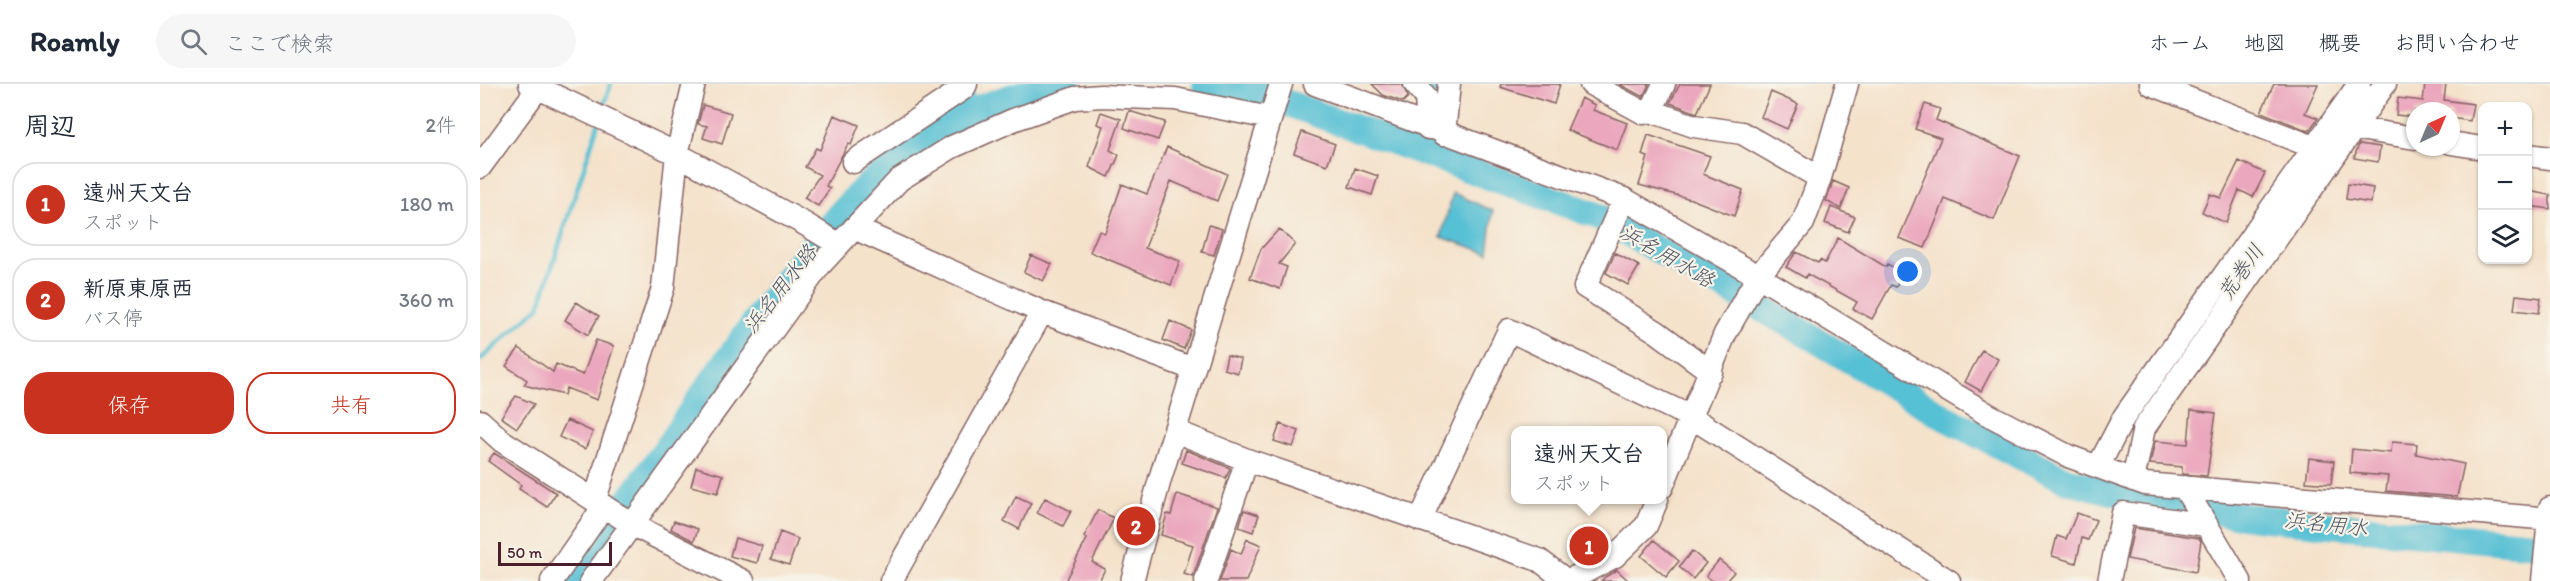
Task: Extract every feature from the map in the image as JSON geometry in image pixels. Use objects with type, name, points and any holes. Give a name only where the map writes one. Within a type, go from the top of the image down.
[{"type":"street","points":[[591,581],[613,512],[663,288],[677,154],[694,84]]},
{"type":"street","points":[[853,162],[964,88],[966,84]]},
{"type":"street","points":[[1315,84],[1621,206],[1756,280],[1987,414],[2068,456],[2145,484],[2549,519],[2544,581]]},
{"type":"street","points":[[1415,84],[1426,97],[1436,131]]},
{"type":"street","points":[[1436,131],[1449,84]]},
{"type":"street","points":[[1591,84],[1644,113],[1651,111],[1694,126],[1742,133],[1821,178]]},
{"type":"street","points":[[1651,111],[1664,84]]},
{"type":"street","points":[[1667,475],[1725,334],[1737,311],[1756,280],[1803,223],[1821,178],[1847,84]]},
{"type":"street","points":[[2151,84],[2316,148]]},
{"type":"street","points":[[2133,480],[2144,428],[2344,122],[2359,84]]},
{"type":"street","points":[[2098,467],[2124,417],[2316,148],[2385,84]]},
{"type":"street","points":[[1132,581],[1193,369],[1281,85]]},
{"type":"street","points":[[480,167],[534,86],[677,154],[833,241]]},
{"type":"street","points":[[552,581],[613,512],[820,265],[833,241],[854,228],[899,180],[952,147],[1013,120],[1075,98],[1101,96],[1175,99],[1270,118]]},
{"type":"street","points":[[2344,122],[2406,136]]},
{"type":"street","points":[[2460,144],[2478,147]]},
{"type":"street","points":[[2532,156],[2550,158]]},
{"type":"street","points":[[1621,206],[1585,287],[1658,332],[1711,372]]},
{"type":"street","points":[[854,228],[1042,312],[1193,369]]},
{"type":"street","points":[[891,581],[1042,312]]},
{"type":"street","points":[[1420,520],[1509,330],[1692,417],[1949,581]]},
{"type":"street","points":[[480,421],[502,441],[613,512],[743,581]]},
{"type":"street","points":[[1175,431],[1247,460],[1539,560],[1568,581],[1615,556],[1646,526],[1655,504]]},
{"type":"street","points":[[1206,581],[1247,460]]},
{"type":"street","points":[[2184,487],[2240,581]]},
{"type":"street","points":[[2109,581],[2123,513],[2206,525]]},
{"type":"water","points":[[1453,193],[1493,211],[1488,253],[1441,237]]},
{"type":"building","points":[[1372,84],[1402,84],[1408,97],[1403,102],[1383,95]]},
{"type":"building","points":[[1501,84],[1560,84],[1554,104],[1500,87]]},
{"type":"building","points":[[1619,84],[1649,84],[1643,97]]},
{"type":"building","points":[[1680,84],[1710,84],[1697,113],[1670,103]]},
{"type":"building","points":[[2274,84],[2318,84],[2305,113],[2318,118],[2309,131],[2261,112]]},
{"type":"building","points":[[2425,84],[2446,84],[2444,100],[2458,102],[2406,102],[2406,116],[2396,115],[2398,98],[2423,101]]},
{"type":"building","points":[[1771,92],[1798,104],[1787,129],[1761,117]]},
{"type":"building","points":[[1581,98],[1595,105],[1593,110],[1627,123],[1617,150],[1567,130]]},
{"type":"building","points":[[2460,102],[2473,104],[2470,121],[2460,119]]},
{"type":"building","points":[[1925,104],[1940,109],[1936,120],[2020,156],[1994,220],[1945,199],[1925,248],[1899,238],[1941,138],[1915,129]]},
{"type":"building","points":[[703,105],[731,113],[722,144],[703,138],[707,126],[698,124]]},
{"type":"building","points":[[1129,111],[1165,122],[1158,140],[1124,128]]},
{"type":"building","points":[[1101,112],[1121,119],[1110,150],[1119,155],[1109,177],[1089,167],[1103,126],[1097,124]]},
{"type":"building","points":[[834,115],[859,125],[851,145],[848,144],[826,186],[830,188],[818,206],[804,198],[820,175],[805,167],[816,148],[820,150]]},
{"type":"building","points":[[1302,132],[1335,144],[1327,165],[1294,153]]},
{"type":"building","points":[[1648,135],[1710,156],[1703,174],[1743,190],[1734,216],[1691,199],[1639,185],[1648,157],[1642,155]]},
{"type":"building","points":[[2359,144],[2380,147],[2378,162],[2354,158]]},
{"type":"building","points":[[1167,147],[1227,174],[1217,201],[1171,181],[1145,248],[1180,261],[1171,285],[1090,252],[1099,231],[1105,233],[1122,184],[1147,194]]},
{"type":"building","points":[[2239,161],[2265,173],[2253,197],[2239,190],[2226,223],[2202,212],[2210,194],[2221,198]]},
{"type":"building","points":[[1355,168],[1378,176],[1372,195],[1349,187]]},
{"type":"building","points":[[1833,181],[1849,188],[1841,209],[1826,201]]},
{"type":"building","points":[[2348,184],[2373,188],[2371,203],[2346,199]]},
{"type":"building","points":[[2532,192],[2550,195],[2550,209],[2532,207]]},
{"type":"building","points":[[1831,207],[1855,217],[1848,232],[1825,223]]},
{"type":"building","points":[[1209,225],[1222,229],[1214,255],[1202,252]]},
{"type":"building","points":[[1279,229],[1295,244],[1279,264],[1287,267],[1280,289],[1250,278],[1261,249]]},
{"type":"building","points":[[1838,238],[1886,267],[1887,264],[1903,272],[1896,287],[1891,285],[1872,319],[1853,309],[1857,302],[1807,274],[1805,278],[1786,267],[1796,252],[1818,263],[1820,260],[1825,263]]},
{"type":"building","points":[[1615,253],[1639,266],[1628,285],[1606,273]]},
{"type":"building","points":[[1031,255],[1052,264],[1043,281],[1024,272]]},
{"type":"building","points":[[2516,295],[2541,298],[2539,313],[2514,310]]},
{"type":"building","points":[[576,302],[599,316],[588,335],[565,320]]},
{"type":"building","points":[[1170,321],[1191,330],[1184,349],[1163,340]]},
{"type":"building","points":[[596,340],[614,346],[597,400],[566,388],[564,395],[524,385],[527,380],[506,366],[519,348],[553,372],[556,364],[583,375]]},
{"type":"building","points":[[1982,350],[1998,359],[1981,391],[1965,382]]},
{"type":"building","points":[[1227,355],[1241,359],[1238,373],[1224,369]]},
{"type":"building","points":[[516,396],[534,404],[517,428],[501,417]]},
{"type":"building","points":[[2191,410],[2216,413],[2207,476],[2182,474],[2182,467],[2150,464],[2155,441],[2188,444]]},
{"type":"building","points":[[567,420],[593,432],[585,449],[559,437]]},
{"type":"building","points":[[1280,424],[1299,431],[1293,447],[1274,441]]},
{"type":"building","points":[[2392,442],[2417,444],[2416,454],[2464,464],[2457,497],[2386,491],[2388,476],[2350,473],[2352,449],[2391,453]]},
{"type":"building","points":[[1186,450],[1230,468],[1226,478],[1182,463]]},
{"type":"building","points":[[494,453],[556,493],[547,507],[519,489],[521,485],[488,461]]},
{"type":"building","points":[[2309,458],[2334,461],[2331,484],[2306,482]]},
{"type":"building","points":[[696,467],[723,475],[718,493],[691,486]]},
{"type":"building","points":[[1177,494],[1217,507],[1193,577],[1184,574],[1193,545],[1161,535],[1167,514],[1171,515]]},
{"type":"building","points":[[1016,496],[1031,503],[1019,529],[1004,521]]},
{"type":"building","points":[[1045,498],[1071,511],[1063,526],[1037,513]]},
{"type":"building","points":[[1098,510],[1114,518],[1092,562],[1105,569],[1099,581],[1065,581],[1087,539],[1084,537]]},
{"type":"building","points":[[1244,510],[1259,515],[1253,532],[1239,527]]},
{"type":"building","points":[[2077,513],[2096,520],[2088,540],[2082,538],[2076,563],[2052,556],[2057,536],[2066,539]]},
{"type":"building","points":[[674,521],[698,529],[694,541],[671,529]]},
{"type":"building","points":[[2134,528],[2199,538],[2201,541],[2196,572],[2127,559]]},
{"type":"building","points":[[780,532],[798,539],[789,565],[771,559]]},
{"type":"building","points":[[1583,533],[1601,538],[1598,550],[1587,556],[1578,554]]},
{"type":"building","points":[[735,538],[762,546],[757,563],[730,556]]},
{"type":"building","points":[[1247,539],[1261,545],[1246,581],[1220,581],[1231,549],[1241,554]]},
{"type":"building","points":[[1654,540],[1679,561],[1666,577],[1641,556]]},
{"type":"building","points":[[1692,551],[1706,563],[1693,579],[1679,567]]},
{"type":"building","points":[[1719,560],[1734,572],[1726,581],[1713,581],[1706,576]]},
{"type":"building","points":[[1617,570],[1629,581],[1601,581],[1605,577]]},
{"type":"waterway","points":[[602,110],[611,84]]},
{"type":"waterway","name":"浜名用水路","points":[[566,581],[634,494],[718,373],[808,252],[853,200],[904,153],[932,133],[962,116],[987,105],[1066,84]]},
{"type":"waterway","name":"浜名用水路","points":[[1205,84],[1262,94],[1598,216],[1803,332],[1944,417],[2066,480],[2156,503],[2251,517],[2550,546]]},
{"type":"waterway","points":[[1434,122],[1437,84]]},
{"type":"waterway","points":[[962,116],[972,92]]},
{"type":"waterway","points":[[480,360],[539,307],[598,124]]},
{"type":"waterway","points":[[2119,507],[2123,495]]},
{"type":"place","name":"新原東原西","points":[[1136,526]]},
{"type":"place","name":"遠州天文台","points":[[1589,546]]},
{"type":"water label","name":"荒巻川","points":[[2241,272]]},
{"type":"water label","name":"浜名用水","points":[[2326,524]]}]
